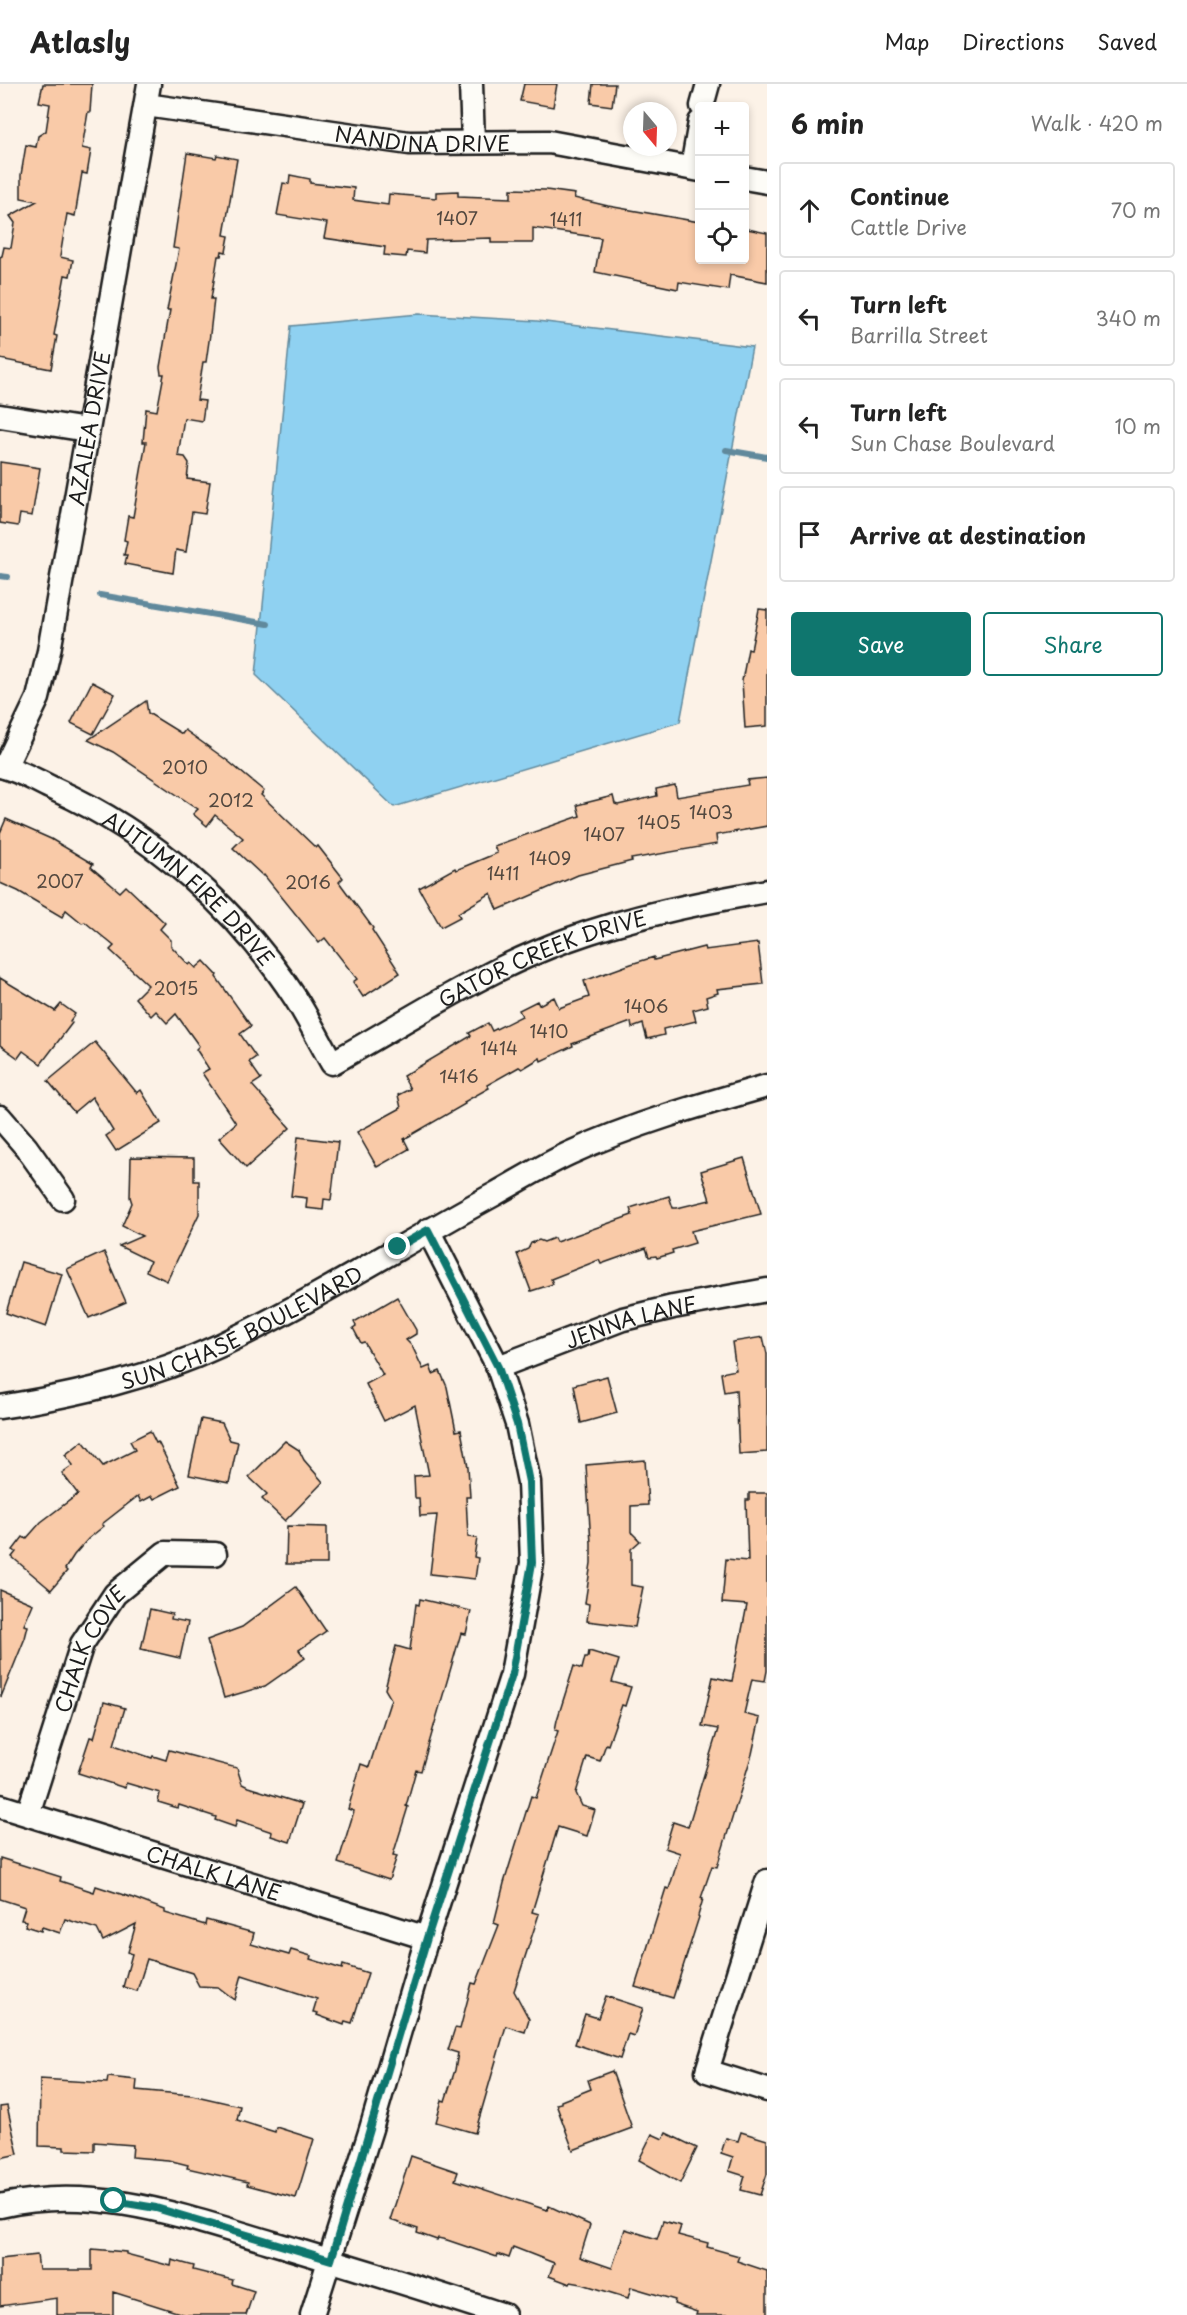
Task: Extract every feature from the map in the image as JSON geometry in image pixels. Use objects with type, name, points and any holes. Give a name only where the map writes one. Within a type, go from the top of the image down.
[{"type":"street","points":[[471,84],[473,142]]},
{"type":"street","points":[[703,102],[708,84]]},
{"type":"street","name":"NANDINA DRIVE","points":[[148,94],[409,143],[549,142],[695,169]]},
{"type":"street","name":"AZALEA DRIVE","points":[[3,766],[38,699],[49,651],[148,94]]},
{"type":"street","points":[[749,179],[767,182]]},
{"type":"street","points":[[0,416],[87,430]]},
{"type":"street","name":"AUTUMN FIRE DRIVE","points":[[3,766],[79,800],[137,835],[200,886],[251,939],[295,999],[332,1063]]},
{"type":"street","name":"GATOR CREEK DRIVE","points":[[332,1063],[484,977],[567,940],[676,907],[767,891]]},
{"type":"street","name":"SUN CHASE BOULEVARD","points":[[0,1407],[69,1396],[143,1376],[220,1346],[291,1309],[428,1230],[570,1153],[663,1116],[767,1086]]},
{"type":"street","points":[[0,1117],[26,1147],[63,1199]]},
{"type":"street","points":[[312,2315],[331,2260],[427,1938],[512,1674],[532,1563],[529,1482],[517,1424],[498,1367],[428,1230]]},
{"type":"street","name":"JENNA LANE","points":[[498,1367],[623,1319],[673,1307],[767,1290]]},
{"type":"street","name":"CHALK COVE","points":[[28,1814],[82,1644],[115,1594],[165,1553],[215,1554]]},
{"type":"street","name":"CHALK LANE","points":[[0,1806],[427,1938]]},
{"type":"street","points":[[767,1881],[707,2071],[767,2090]]},
{"type":"street","points":[[0,2206],[67,2198],[114,2201],[156,2208],[504,2315]]},
{"type":"water","points":[[419,314],[537,321],[752,347],[680,722],[394,807],[256,675],[291,326]]},
{"type":"building","points":[[43,84],[92,84],[90,112],[88,112],[82,148],[91,150],[87,174],[82,173],[75,216],[67,214],[60,257],[73,260],[70,276],[65,275],[54,335],[57,336],[51,369],[0,359],[0,257],[4,247],[11,248],[15,223],[10,216],[37,201],[21,198],[21,175],[26,145],[36,147],[38,136],[46,131],[50,104],[39,102]]},
{"type":"building","points":[[524,84],[557,84],[553,107],[520,101]]},
{"type":"building","points":[[593,84],[615,84],[612,106],[591,103]]},
{"type":"building","points":[[187,153],[237,159],[224,235],[229,236],[226,252],[222,251],[221,256],[218,256],[211,299],[214,299],[206,362],[203,362],[197,400],[205,401],[202,421],[184,418],[178,456],[185,457],[189,463],[187,479],[210,482],[205,514],[192,512],[186,552],[176,550],[173,573],[125,564],[127,541],[124,540],[128,516],[133,517],[146,442],[143,442],[146,409],[157,411],[164,374],[161,374],[160,367],[170,310],[167,310],[179,249],[173,248]]},
{"type":"building","points":[[290,175],[310,179],[310,183],[354,188],[353,200],[388,205],[389,194],[436,198],[436,192],[458,191],[458,196],[511,198],[511,189],[575,194],[574,198],[608,206],[695,221],[695,264],[749,264],[749,229],[767,233],[767,282],[730,275],[728,290],[679,282],[678,289],[595,272],[601,238],[533,228],[533,243],[491,243],[491,238],[426,240],[425,253],[407,251],[406,257],[384,255],[385,247],[324,238],[327,223],[277,215],[283,183],[289,184]]},
{"type":"building","points":[[0,462],[40,468],[32,516],[20,514],[18,526],[0,523]]},
{"type":"building","points":[[759,609],[767,610],[767,726],[745,728],[742,681]]},
{"type":"building","points":[[92,682],[115,694],[93,734],[71,723]]},
{"type":"building","points":[[146,701],[148,713],[182,734],[185,730],[228,761],[264,791],[261,795],[316,848],[318,846],[343,878],[339,882],[373,928],[372,930],[400,973],[363,997],[353,982],[357,979],[325,938],[319,943],[264,875],[233,848],[243,838],[215,815],[207,826],[193,814],[198,809],[113,752],[88,740]]},
{"type":"building","points":[[767,778],[767,826],[716,835],[717,844],[631,859],[632,861],[578,875],[498,910],[491,893],[458,913],[460,917],[441,927],[419,888],[455,868],[456,870],[497,853],[494,846],[580,816],[577,805],[613,796],[615,804],[618,805],[657,796],[656,789],[675,785],[677,797],[748,785],[747,780]]},
{"type":"building","points":[[6,819],[51,839],[93,864],[91,867],[120,892],[126,886],[165,923],[160,929],[171,940],[171,946],[189,965],[191,963],[196,968],[204,961],[217,975],[216,977],[251,1026],[240,1034],[256,1057],[249,1062],[261,1079],[252,1085],[290,1128],[246,1168],[219,1138],[236,1123],[202,1073],[209,1069],[196,1049],[199,1046],[176,1014],[167,1023],[156,1011],[151,1016],[135,998],[148,985],[110,950],[114,946],[85,922],[82,923],[66,910],[62,917],[0,883],[0,833]]},
{"type":"building","points":[[758,943],[763,984],[717,989],[718,993],[706,997],[708,1006],[693,1010],[696,1021],[663,1029],[664,1035],[647,1039],[643,1024],[632,1028],[631,1022],[572,1044],[573,1046],[541,1061],[540,1058],[522,1069],[519,1067],[487,1085],[489,1088],[464,1102],[465,1104],[404,1139],[409,1149],[377,1167],[357,1132],[401,1108],[398,1095],[410,1089],[403,1076],[471,1036],[469,1033],[488,1023],[492,1031],[522,1016],[519,1010],[537,1001],[539,1005],[554,997],[559,1008],[589,997],[584,981],[654,957],[654,960],[704,947],[705,950]]},
{"type":"building","points":[[0,978],[55,1011],[61,1004],[75,1014],[70,1021],[72,1023],[41,1064],[23,1051],[18,1058],[0,1045]]},
{"type":"building","points":[[95,1042],[137,1093],[141,1090],[161,1123],[116,1151],[106,1136],[113,1131],[92,1097],[74,1112],[48,1081]]},
{"type":"building","points":[[298,1137],[338,1142],[331,1200],[324,1199],[323,1210],[306,1208],[307,1198],[291,1196]]},
{"type":"building","points":[[131,1157],[194,1158],[194,1181],[199,1181],[199,1214],[167,1281],[146,1271],[150,1261],[119,1246],[142,1236],[122,1226],[132,1203],[130,1197]]},
{"type":"building","points":[[744,1158],[761,1214],[691,1231],[695,1243],[672,1250],[673,1253],[657,1258],[656,1256],[649,1257],[646,1248],[601,1264],[599,1260],[551,1279],[553,1284],[531,1291],[517,1254],[528,1249],[531,1243],[554,1238],[556,1242],[632,1215],[630,1208],[669,1196],[673,1208],[710,1200],[701,1171]]},
{"type":"building","points":[[104,1252],[126,1302],[89,1318],[67,1269]]},
{"type":"building","points":[[21,1262],[62,1274],[46,1327],[6,1313]]},
{"type":"building","points":[[397,1297],[416,1330],[416,1334],[406,1340],[412,1346],[423,1369],[430,1366],[433,1374],[440,1371],[447,1387],[456,1431],[461,1430],[468,1467],[470,1497],[466,1497],[468,1537],[477,1538],[474,1557],[478,1558],[475,1579],[430,1574],[437,1515],[420,1516],[419,1498],[415,1498],[414,1476],[429,1475],[415,1405],[384,1421],[366,1384],[383,1375],[364,1342],[361,1343],[353,1328],[356,1326],[354,1322]]},
{"type":"building","points":[[763,1337],[767,1354],[767,1452],[739,1454],[736,1390],[724,1392],[721,1373],[736,1370],[732,1342]]},
{"type":"building","points":[[607,1376],[617,1413],[581,1423],[574,1385]]},
{"type":"building","points":[[201,1419],[222,1423],[230,1440],[238,1442],[229,1483],[189,1475]]},
{"type":"building","points":[[150,1431],[180,1486],[154,1499],[152,1496],[141,1502],[138,1496],[102,1524],[104,1526],[74,1555],[65,1569],[67,1571],[51,1590],[12,1557],[16,1552],[13,1550],[23,1537],[26,1539],[41,1522],[78,1494],[62,1473],[73,1465],[65,1455],[83,1441],[103,1466],[135,1450],[130,1441]]},
{"type":"building","points":[[285,1441],[299,1450],[304,1460],[323,1482],[285,1521],[262,1499],[267,1494],[249,1477]]},
{"type":"building","points":[[645,1460],[648,1505],[631,1506],[631,1532],[640,1541],[631,1549],[631,1585],[643,1587],[635,1627],[587,1621],[589,1604],[585,1603],[591,1563],[591,1543],[586,1465]]},
{"type":"building","points":[[749,1493],[767,1493],[767,1671],[765,1681],[752,1679],[744,1714],[760,1718],[752,1754],[717,1867],[712,1866],[701,1898],[703,1899],[699,1917],[673,1998],[635,1987],[666,1888],[669,1889],[680,1853],[665,1848],[673,1822],[688,1827],[718,1729],[702,1726],[713,1677],[732,1681],[747,1605],[722,1603],[726,1559],[748,1561],[746,1500],[749,1500]]},
{"type":"building","points":[[287,1526],[327,1527],[327,1564],[286,1564]]},
{"type":"building","points":[[296,1587],[326,1631],[299,1650],[305,1658],[265,1686],[224,1698],[207,1640],[242,1627]]},
{"type":"building","points":[[0,1590],[33,1604],[24,1625],[28,1626],[25,1638],[1,1697]]},
{"type":"building","points":[[420,1599],[471,1611],[466,1634],[461,1633],[421,1771],[416,1770],[406,1806],[408,1807],[393,1855],[397,1856],[389,1880],[338,1863],[354,1811],[348,1809],[361,1764],[369,1767],[391,1699],[385,1689],[396,1646],[410,1650],[416,1604],[419,1605]]},
{"type":"building","points":[[150,1609],[172,1614],[171,1619],[188,1622],[180,1658],[141,1649]]},
{"type":"building","points":[[589,1651],[619,1660],[612,1682],[631,1687],[625,1706],[622,1705],[600,1761],[587,1757],[576,1793],[582,1806],[595,1810],[587,1836],[558,1827],[532,1912],[539,1914],[514,1991],[529,2019],[525,2032],[506,2026],[475,2133],[436,2122],[442,2100],[445,2101],[455,2070],[458,2053],[448,2050],[455,2028],[460,2029],[472,1983],[476,1984],[499,1925],[494,1923],[504,1883],[531,1796],[536,1798],[558,1731],[555,1730],[557,1720],[574,1666],[582,1669]]},
{"type":"building","points":[[104,1702],[125,1708],[114,1745],[152,1758],[153,1756],[166,1760],[169,1750],[237,1768],[242,1784],[302,1804],[290,1842],[271,1836],[272,1832],[237,1820],[235,1827],[215,1820],[216,1817],[179,1805],[178,1808],[158,1802],[160,1793],[126,1783],[125,1788],[78,1773],[90,1737],[94,1738]]},
{"type":"building","points":[[0,1858],[61,1877],[60,1881],[94,1892],[96,1886],[133,1898],[165,1910],[165,1913],[205,1925],[206,1920],[254,1933],[251,1944],[289,1955],[291,1950],[311,1956],[310,1959],[342,1969],[343,1965],[368,1973],[352,2023],[345,2021],[344,2025],[317,2015],[318,2013],[313,2012],[317,1999],[242,1975],[235,2000],[218,1987],[199,1986],[192,1973],[147,1959],[137,1991],[123,1987],[132,1954],[128,1952],[136,1924],[103,1941],[97,1929],[65,1919],[60,1933],[42,1927],[41,1931],[25,1926],[27,1921],[21,1920],[25,1907],[0,1899]]},
{"type":"building","points":[[606,1996],[643,2008],[634,2036],[628,2034],[620,2059],[575,2044],[585,2014],[598,2018]]},
{"type":"building","points":[[612,2071],[632,2128],[573,2150],[556,2104],[591,2089],[588,2080]]},
{"type":"building","points":[[108,2077],[137,2080],[136,2090],[192,2095],[240,2106],[237,2120],[275,2132],[276,2127],[314,2139],[296,2198],[247,2185],[248,2182],[187,2168],[188,2165],[168,2160],[132,2157],[133,2145],[94,2142],[94,2151],[39,2146],[40,2079],[107,2083]]},
{"type":"building","points":[[7,2106],[18,2154],[0,2158],[0,2107]]},
{"type":"building","points":[[741,2132],[767,2140],[767,2174],[760,2195],[741,2190],[745,2176],[729,2171],[733,2157],[721,2153],[726,2138],[738,2141]]},
{"type":"building","points":[[666,2133],[697,2148],[680,2183],[639,2160],[652,2134],[663,2139]]},
{"type":"building","points":[[411,2156],[458,2172],[455,2180],[547,2210],[549,2206],[590,2225],[580,2257],[612,2268],[625,2229],[657,2239],[663,2221],[681,2226],[678,2235],[708,2243],[707,2247],[739,2256],[737,2261],[767,2271],[767,2315],[696,2315],[697,2312],[674,2304],[675,2300],[631,2287],[628,2298],[582,2284],[571,2282],[570,2284],[549,2276],[554,2263],[513,2247],[509,2258],[498,2254],[497,2257],[447,2240],[438,2238],[437,2240],[417,2233],[418,2229],[390,2220]]},
{"type":"building","points":[[92,2249],[126,2252],[126,2254],[171,2266],[172,2260],[194,2266],[193,2270],[233,2280],[232,2284],[254,2291],[246,2315],[186,2315],[113,2292],[113,2315],[57,2315],[57,2298],[0,2306],[0,2259],[37,2255],[39,2270],[92,2270]]},
{"type":"waterway","points":[[726,450],[767,457]]},
{"type":"waterway","points":[[0,576],[8,577]]},
{"type":"waterway","points":[[100,595],[268,624]]},
{"type":"route","points":[[114,2201],[156,2208],[331,2260],[427,1938],[512,1674],[532,1563],[529,1482],[517,1424],[498,1367],[472,1312],[428,1230],[398,1247]]}]
